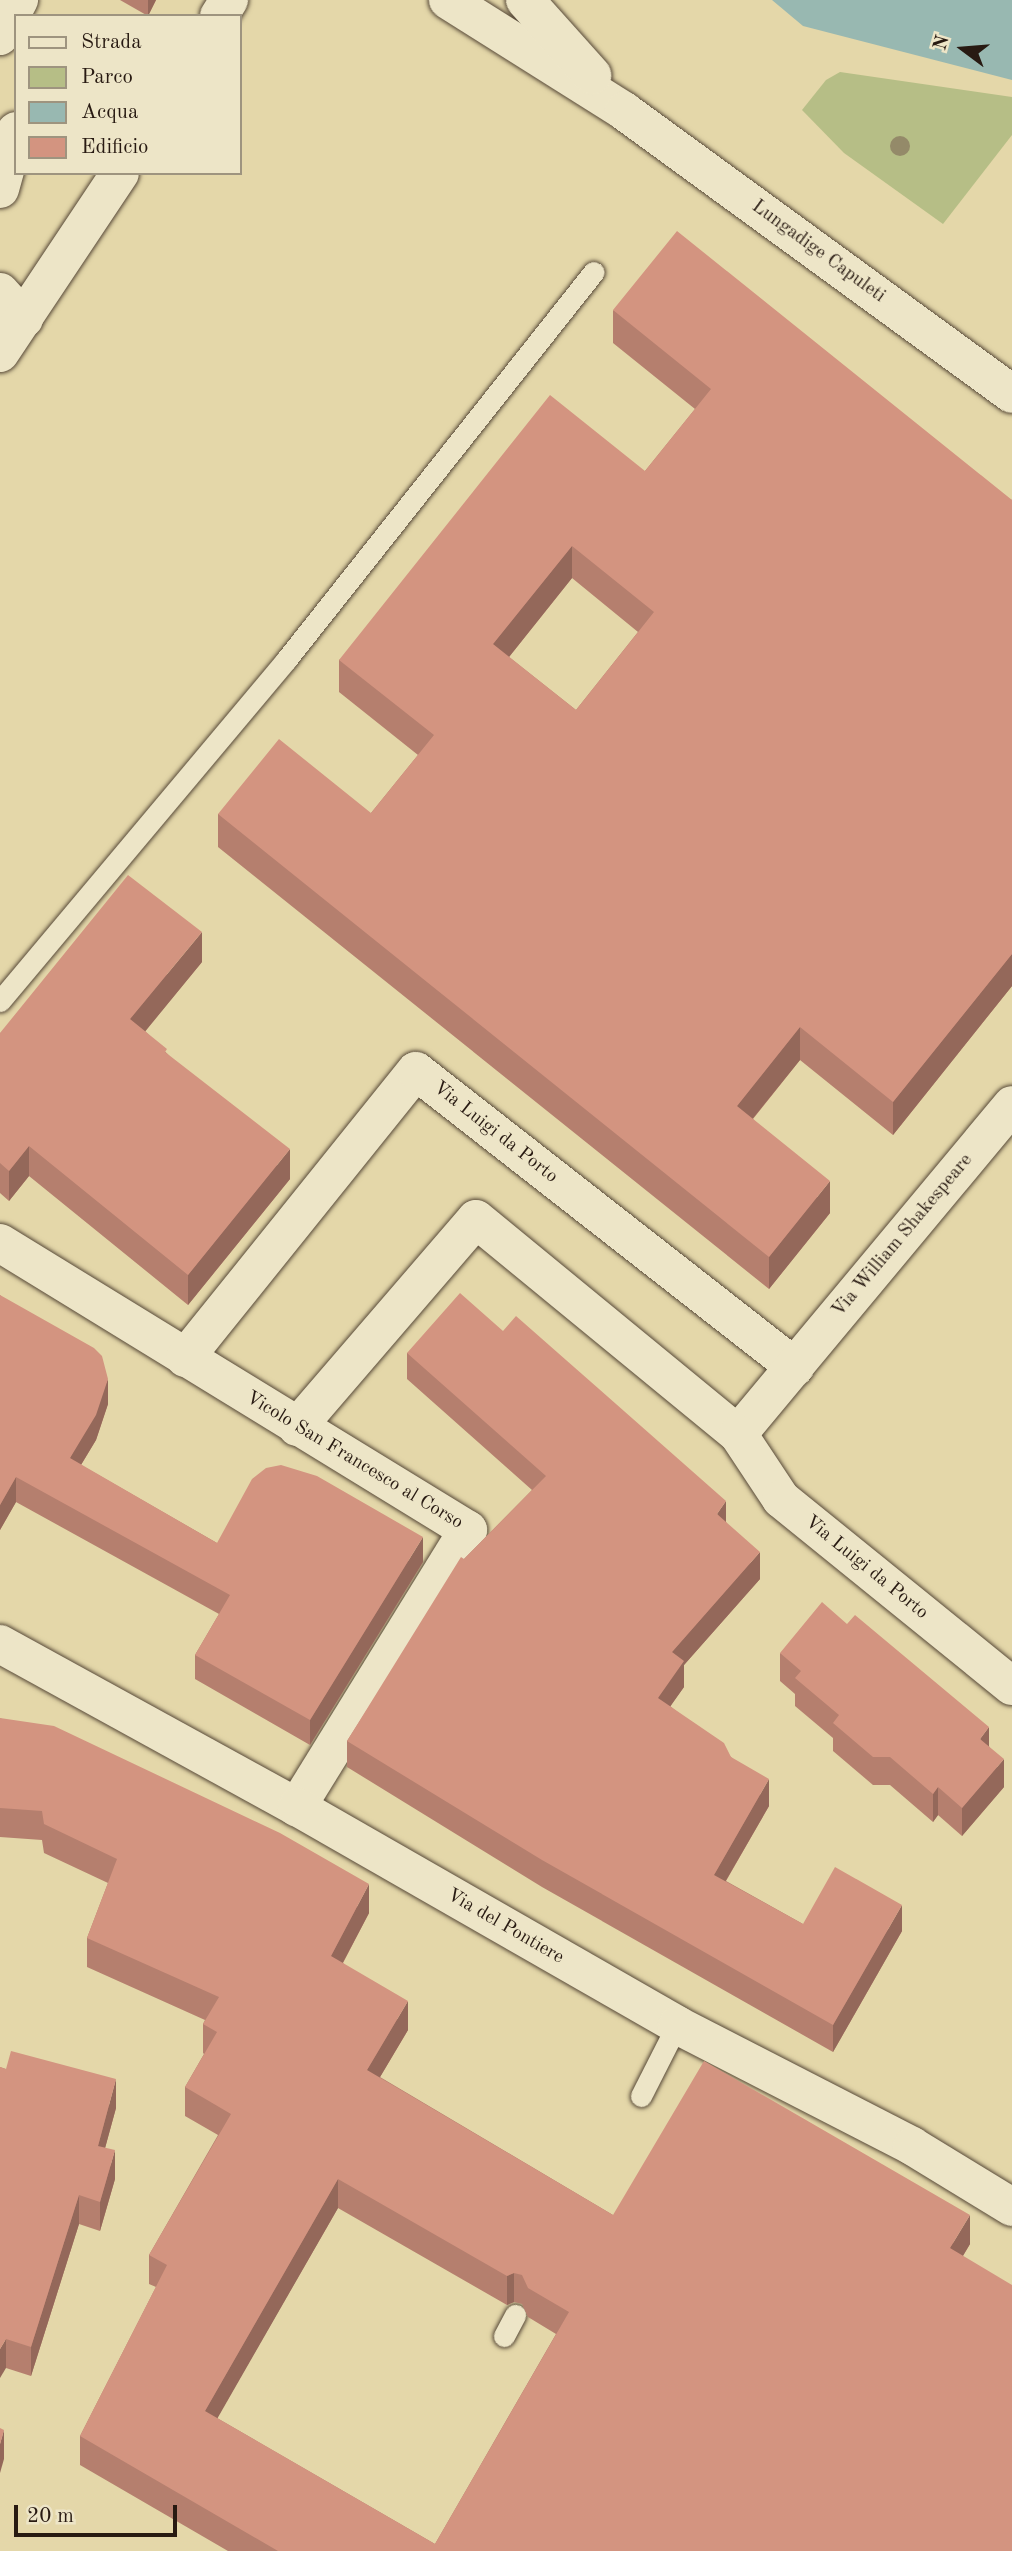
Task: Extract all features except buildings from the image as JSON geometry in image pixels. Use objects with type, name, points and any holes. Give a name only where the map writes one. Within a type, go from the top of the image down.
[{"type":"street","points":[[0,36],[20,0]]},
{"type":"street","name":"Lungadige Capuleti","points":[[448,0],[624,111],[1012,394]]},
{"type":"street","name":"Lungadige Capuleti","points":[[525,0],[624,111]]},
{"type":"street","points":[[0,189],[14,138]]},
{"type":"street","points":[[0,353],[12,305],[118,175]]},
{"type":"street","name":"Via Luigi da Porto","points":[[185,1358],[416,1071],[795,1367]]},
{"type":"street","name":"Via William Shakespeare","points":[[795,1367],[1012,1105]]},
{"type":"street","name":"Via Luigi da Porto","points":[[297,1427],[476,1219],[738,1434],[781,1499],[1012,1686]]},
{"type":"street","name":"Vicolo San Francesco al Corso","points":[[0,1242],[468,1530],[297,1807]]},
{"type":"street","points":[[738,1434],[795,1367]]},
{"type":"street","name":"Via del Pontiere","points":[[10,1656],[297,1807],[677,2025],[912,2146],[1012,2207]]},
{"type":"lane","points":[[0,1001],[286,660],[593,272]]},
{"type":"lane","points":[[641,2096],[677,2025]]},
{"type":"lane","points":[[504,2336],[515,2315]]},
{"type":"green space","points":[[840,72],[1012,97],[1012,135],[943,224],[844,153],[802,110],[826,80]]},
{"type":"water","points":[[772,0],[1012,0],[1012,80],[803,26]]}]
